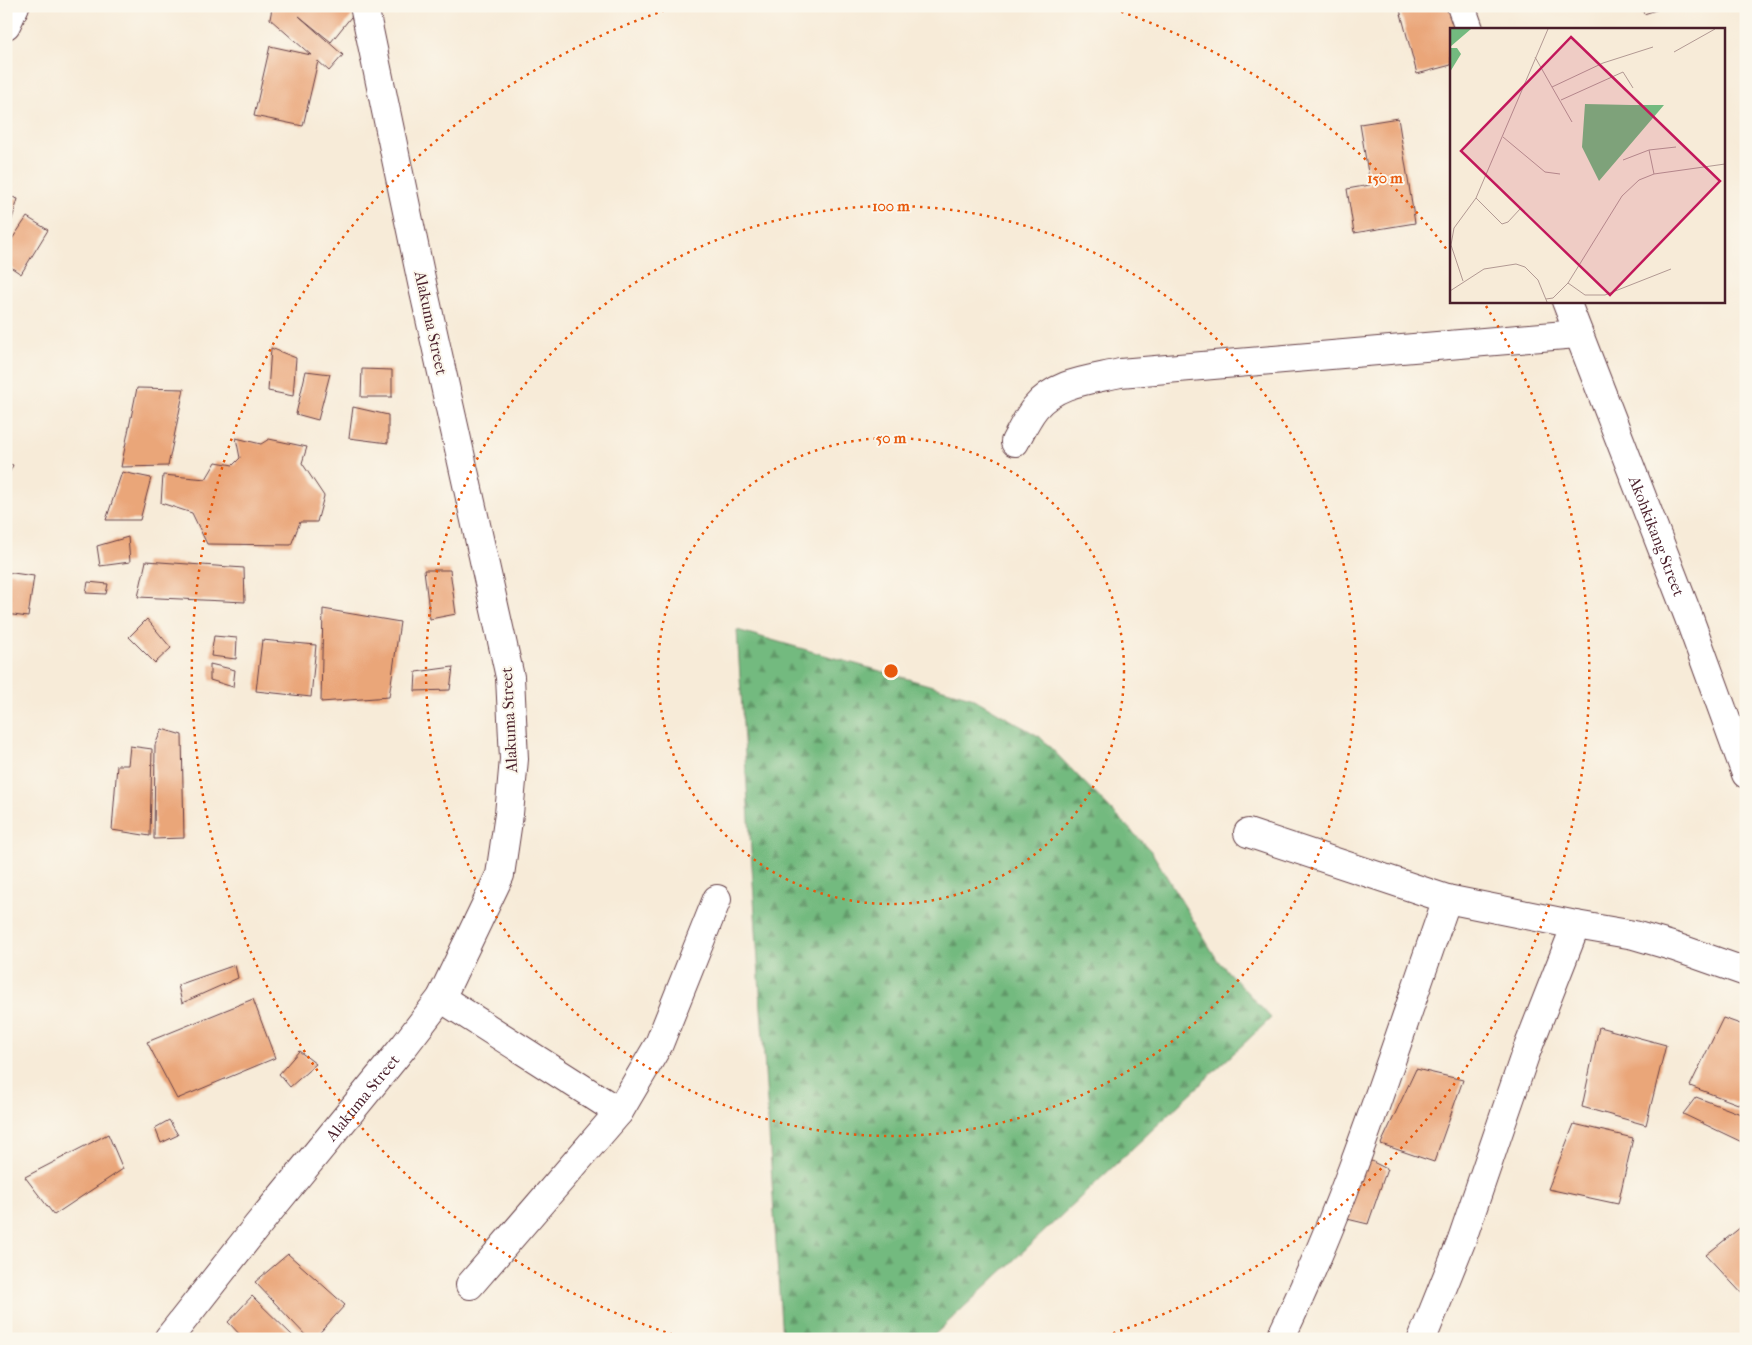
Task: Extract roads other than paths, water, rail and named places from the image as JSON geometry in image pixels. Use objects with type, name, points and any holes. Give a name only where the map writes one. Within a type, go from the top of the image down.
[{"type":"street","points":[[6,25],[15,6]]},
{"type":"street","name":"Alakuma Street","points":[[168,1339],[441,998],[500,875],[509,814],[514,759],[510,677],[422,283],[364,6]]},
{"type":"street","points":[[1461,6],[1469,28]]},
{"type":"street","name":"Akohkikang Street","points":[[1566,302],[1577,334],[1689,618],[1746,774]]},
{"type":"street","points":[[1015,442],[1034,409],[1046,396],[1064,386],[1120,373],[1577,334]]},
{"type":"street","points":[[1248,833],[1447,898],[1634,935],[1746,972]]},
{"type":"street","points":[[1280,1339],[1304,1291],[1341,1202],[1447,898]]},
{"type":"street","points":[[470,1285],[619,1112],[659,1044],[718,899]]},
{"type":"street","points":[[1422,1339],[1461,1242],[1525,1055],[1576,925]]},
{"type":"street","points":[[441,998],[619,1112]]}]
